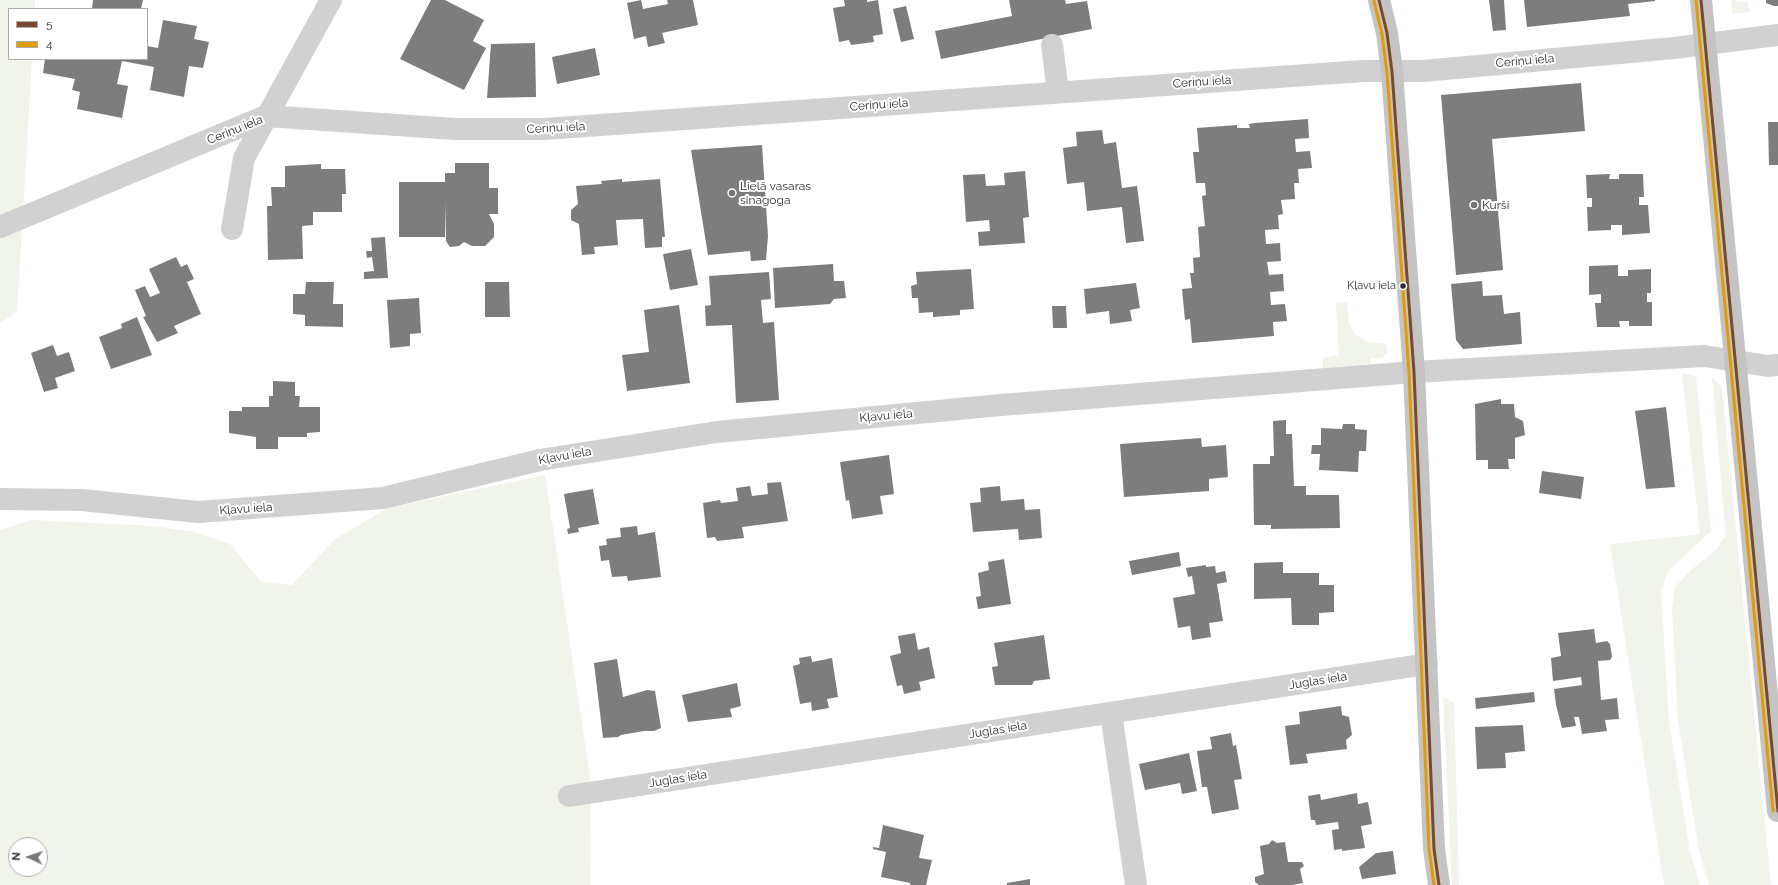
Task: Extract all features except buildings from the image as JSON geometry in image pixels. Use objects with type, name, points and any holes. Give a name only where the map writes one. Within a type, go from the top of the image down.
[{"type":"main road","points":[[1379,0],[1387,33],[1392,72],[1414,372],[1434,848],[1439,885]]},
{"type":"main road","points":[[1701,0],[1778,811]]},
{"type":"street","points":[[232,229],[244,158],[331,0]]},
{"type":"street","name":"Ceriņu iela","points":[[0,227],[266,116],[455,129],[544,129],[1363,71],[1392,72],[1429,70],[1674,48],[1778,35]]},
{"type":"street","points":[[1052,45],[1058,92]]},
{"type":"street","name":"Kļavu iela","points":[[0,499],[82,500],[198,512],[383,498],[540,460],[717,432],[1009,404],[1414,372],[1704,356],[1735,362],[1778,365]]},
{"type":"street","name":"Juglas iela","points":[[569,796],[1427,664]]},
{"type":"street","points":[[1111,713],[1136,885]]},
{"type":"shaded area","points":[[0,0],[35,0],[35,8],[8,8],[8,60],[32,60],[17,312],[0,323]]},
{"type":"shaded area","points":[[1731,0],[1736,0],[1737,2],[1748,1],[1749,12],[1733,14]]},
{"type":"shaded area","points":[[1347,302],[1349,323],[1354,334],[1370,343],[1386,343],[1388,353],[1381,358],[1370,358],[1370,364],[1323,368],[1323,358],[1339,355],[1336,303]]},
{"type":"shaded area","points":[[1682,373],[1696,376],[1711,531],[1668,571],[1661,591],[1669,722],[1690,852],[1700,885],[1664,885],[1610,544],[1700,534]]},
{"type":"shaded area","points":[[1712,378],[1722,386],[1771,885],[1709,885],[1699,851],[1678,721],[1672,608],[1675,587],[1691,570],[1714,552],[1726,536]]},
{"type":"shaded area","points":[[545,475],[591,784],[590,885],[0,885],[0,530],[31,520],[153,526],[195,532],[230,544],[261,582],[292,585],[335,539],[388,508]]},
{"type":"shaded area","points":[[1443,697],[1454,702],[1459,885],[1452,885]]},
{"type":"transit line","name":"5","points":[[1379,0],[1387,33],[1392,72],[1414,372],[1434,849],[1439,885]]},
{"type":"transit line","name":"4","points":[[1696,0],[1773,811]]},
{"type":"transit line","name":"5","points":[[1701,0],[1778,811]]},
{"type":"transit line","name":"4","points":[[1374,1],[1382,34],[1387,73],[1409,372],[1429,849],[1434,885]]},
{"type":"place","name":"Lielā vasaras sinagoga","points":[[732,193]]},
{"type":"place","name":"Kurši","points":[[1474,205]]},
{"type":"place","name":"Kļavu iela","points":[[1403,286]]}]
